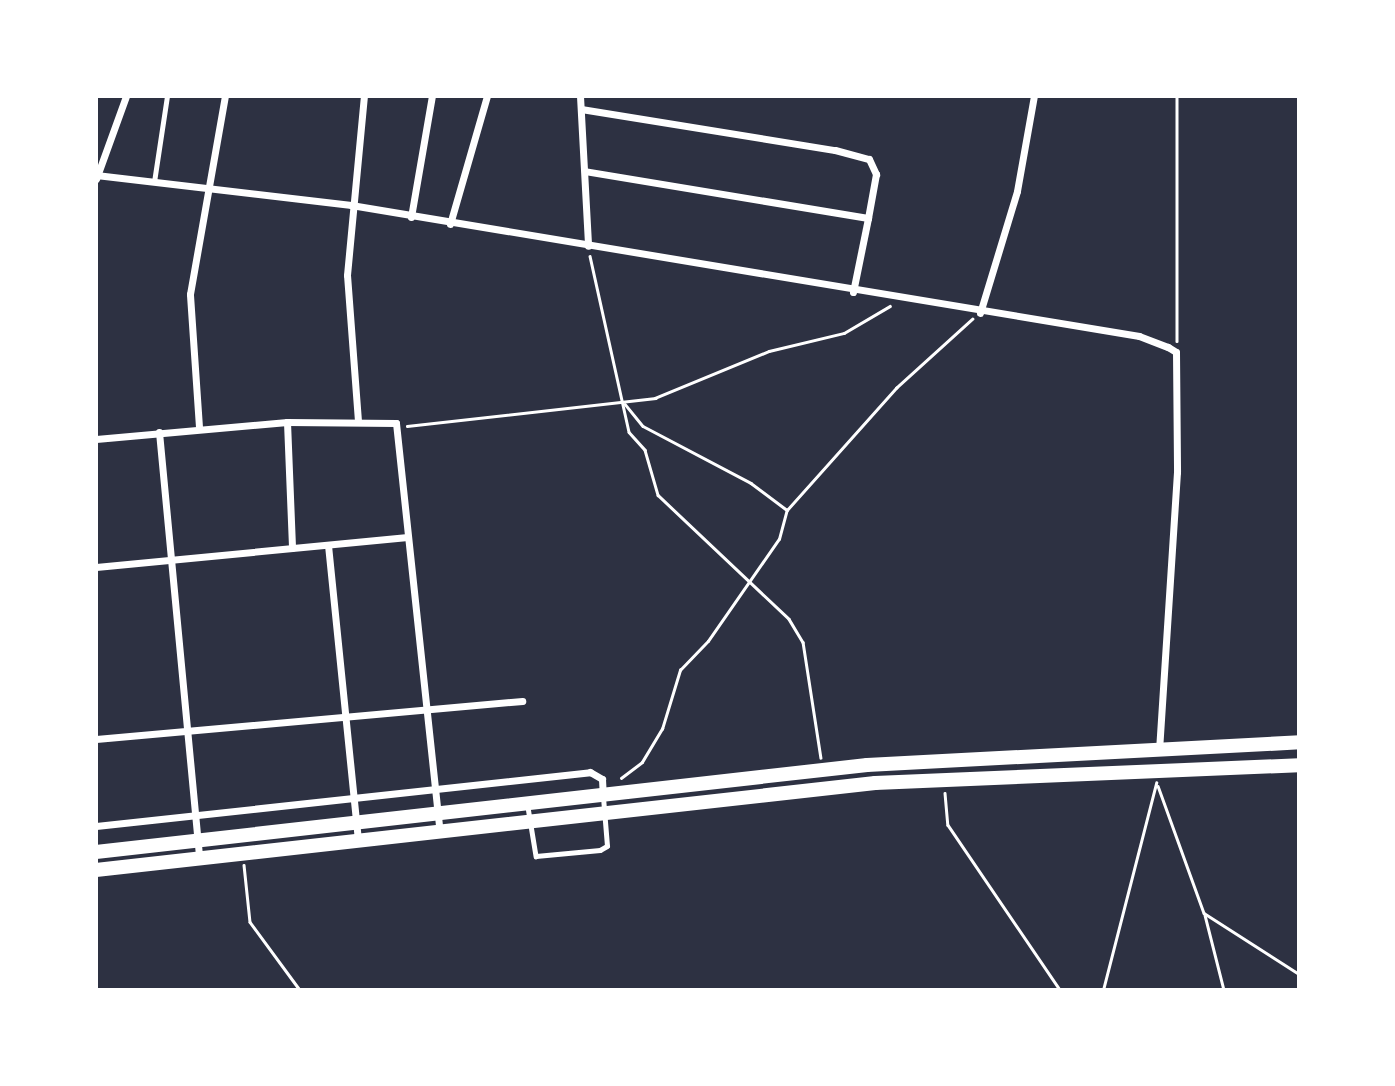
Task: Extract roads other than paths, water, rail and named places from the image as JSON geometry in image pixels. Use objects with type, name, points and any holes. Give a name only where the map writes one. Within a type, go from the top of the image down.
[{"type":"highway","points":[[96,852],[823,770],[1159,748],[1299,742]]},
{"type":"highway","points":[[96,870],[945,780],[1157,775],[1299,765]]},
{"type":"street","points":[[126,96],[97,177],[351,205],[899,300],[1139,336],[1176,352],[1177,472],[1159,748]]},
{"type":"street","points":[[199,427],[190,295],[225,96]]},
{"type":"street","points":[[358,421],[347,275],[351,205],[364,96]]},
{"type":"street","points":[[411,217],[432,96]]},
{"type":"street","points":[[450,224],[487,96]]},
{"type":"street","points":[[580,96],[588,246]]},
{"type":"street","points":[[980,313],[1017,191],[1034,96]]},
{"type":"street","points":[[581,109],[869,159],[876,174],[853,292]]},
{"type":"street","points":[[585,171],[868,218]]},
{"type":"street","points":[[96,439],[199,427],[391,420],[397,428],[440,832]]},
{"type":"street","points":[[287,422],[292,548]]},
{"type":"street","points":[[159,432],[199,859]]},
{"type":"street","points":[[96,562],[97,567],[408,537]]},
{"type":"street","points":[[328,545],[358,842]]},
{"type":"street","points":[[96,739],[522,701]]},
{"type":"street","points":[[96,826],[354,800],[590,772],[601,777],[603,793]]},
{"type":"lane","points":[[154,183],[167,96]]},
{"type":"lane","points":[[528,803],[538,857],[604,849],[603,793]]}]
